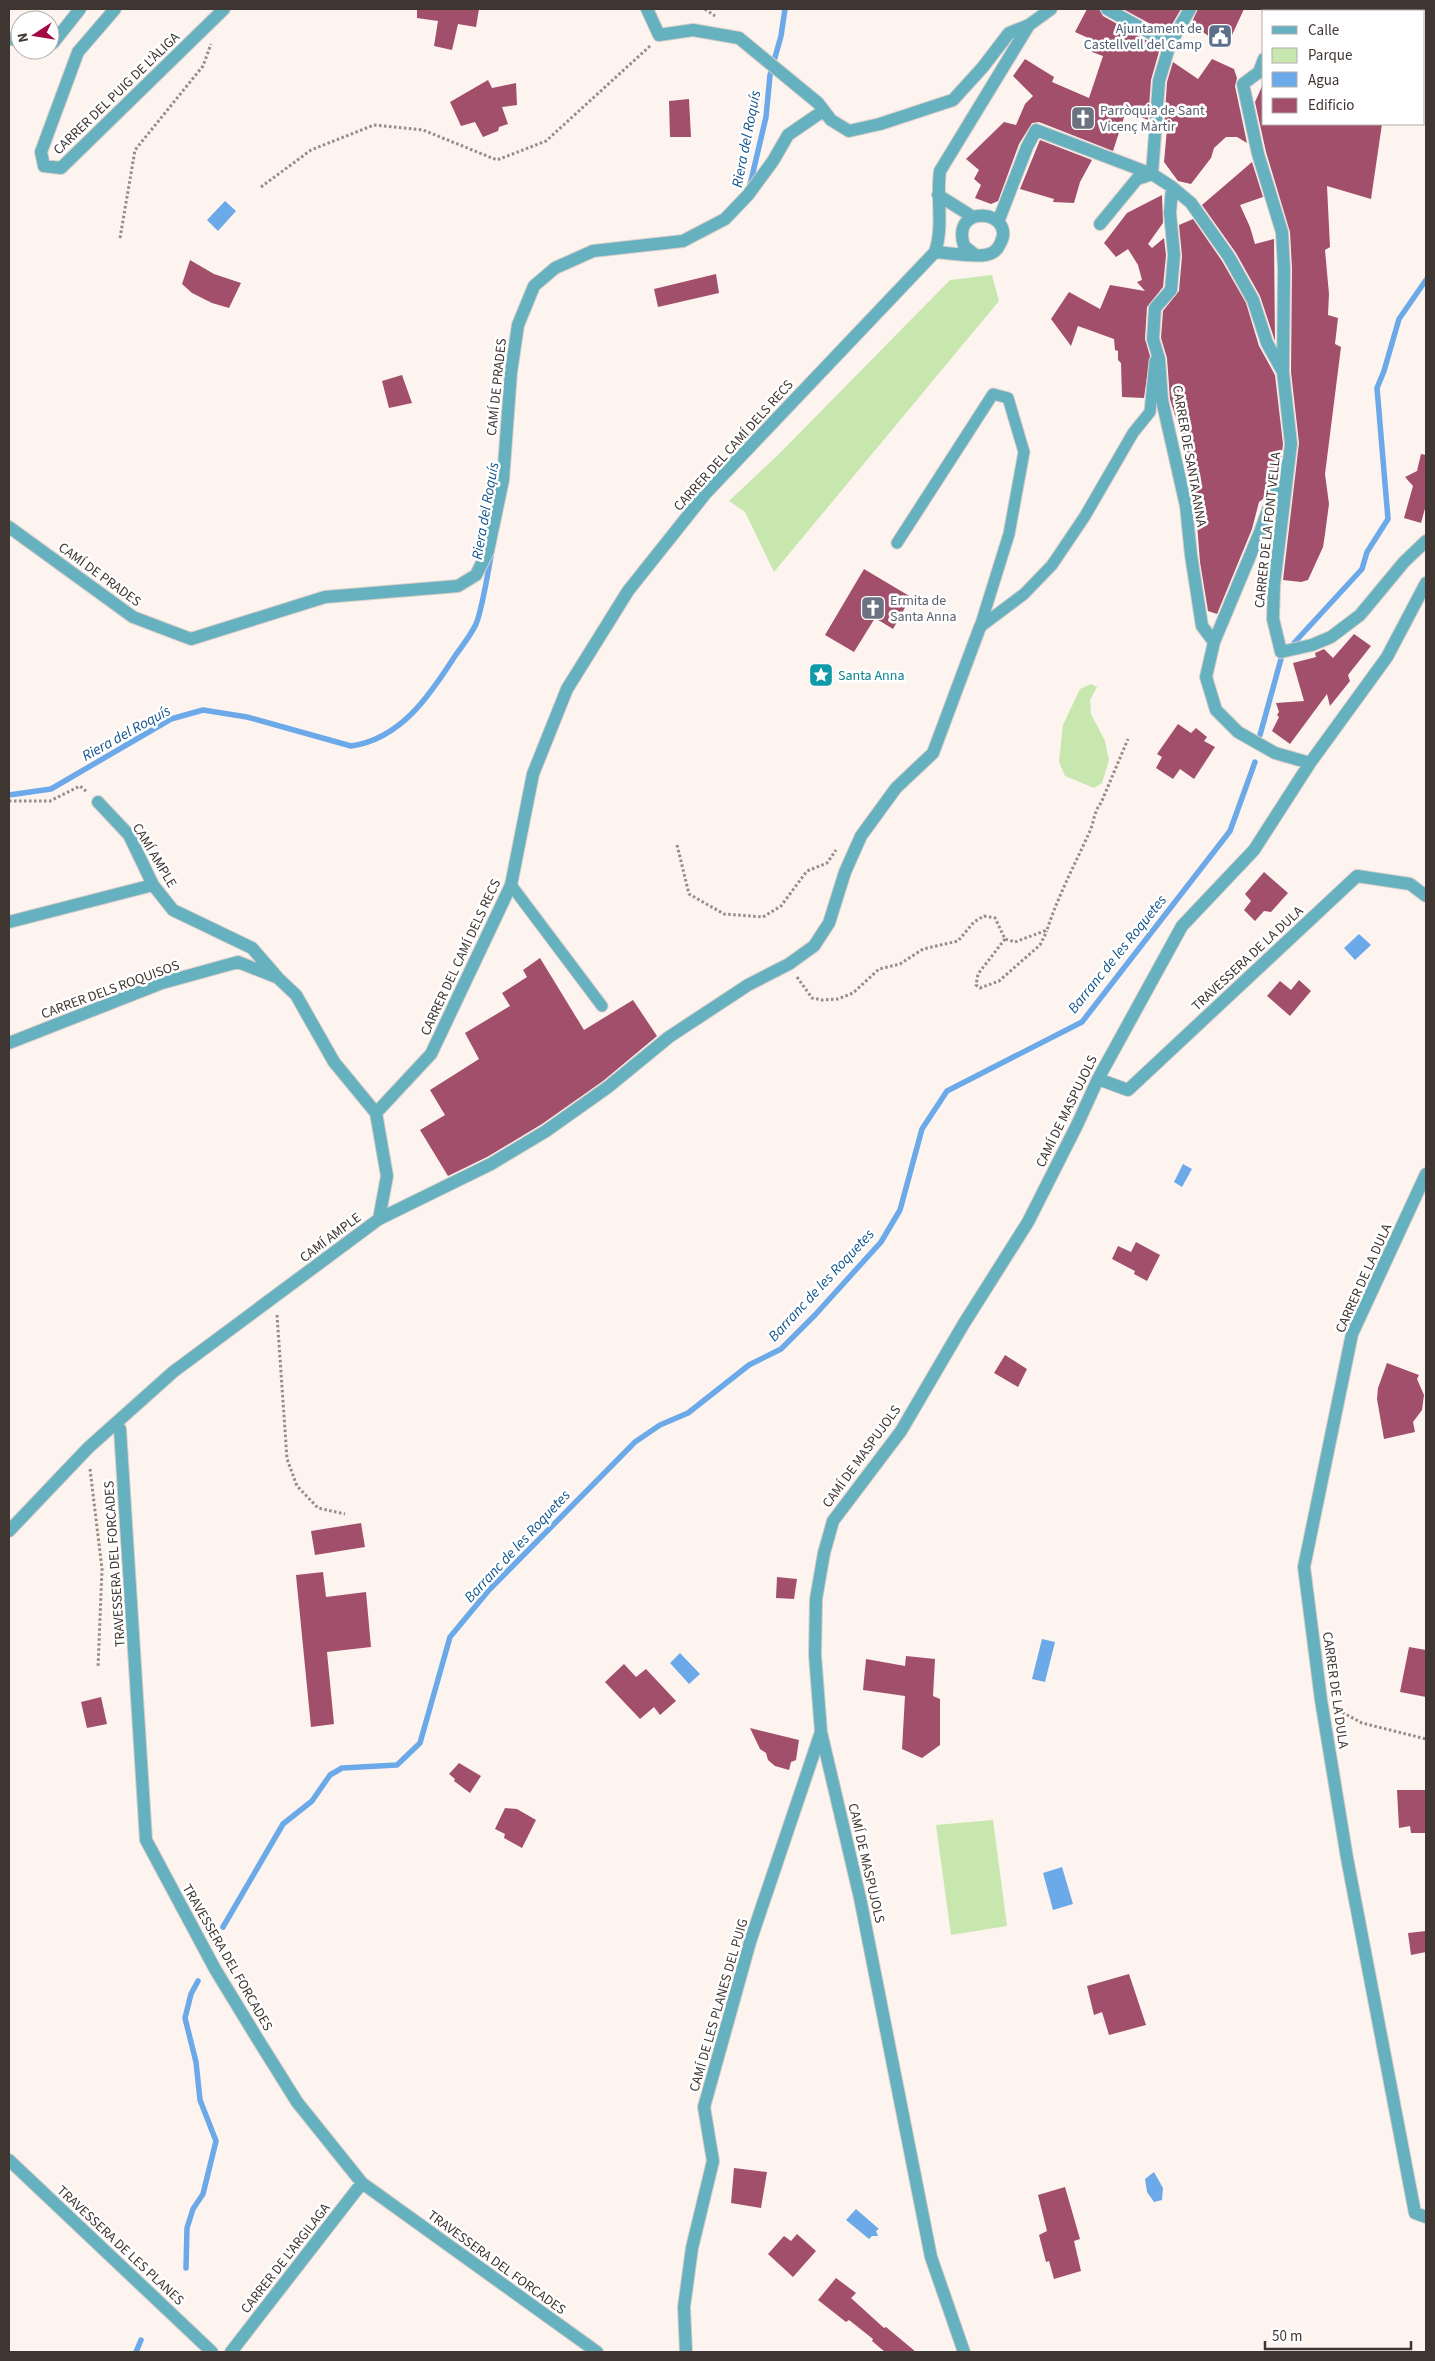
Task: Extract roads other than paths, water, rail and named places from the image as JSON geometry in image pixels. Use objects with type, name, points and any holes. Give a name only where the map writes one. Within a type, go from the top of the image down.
[{"type":"street","points":[[60,34],[80,9]]},
{"type":"street","name":"CARRER DEL PUIG DE L'ÀLIGA","points":[[115,9],[78,52],[41,152],[44,166],[61,168],[224,9]]},
{"type":"street","points":[[647,9],[659,35],[692,30],[739,38],[802,92],[818,103],[831,120],[849,131],[880,124],[953,100],[983,67],[1009,33],[1029,25],[1051,9]]},
{"type":"street","points":[[1107,9],[1170,44]]},
{"type":"street","points":[[1152,174],[1158,81],[1170,44],[1190,9]]},
{"type":"street","points":[[938,190],[973,216],[987,215],[998,222],[1003,234],[999,247],[988,255],[935,252],[940,237],[938,190],[940,171],[1029,25]]},
{"type":"street","name":"CARRER DE LA FONT VELLA","points":[[1262,64],[1259,72],[1243,84],[1258,154],[1282,232],[1284,268],[1283,372],[1291,444],[1274,585],[1273,619],[1281,652],[1312,645],[1338,632],[1360,615],[1404,562],[1426,541]]},
{"type":"street","name":"CAMÍ DE PRADES","points":[[9,528],[133,617],[190,639],[325,597],[458,586],[476,575],[488,551],[502,480],[511,372],[518,325],[534,286],[555,268],[593,251],[683,241],[725,220],[748,195],[773,161],[788,135],[823,111]]},
{"type":"street","points":[[998,222],[1027,147],[1036,130],[1152,174],[1172,187],[1190,203],[1229,257],[1253,300],[1267,343],[1283,372]]},
{"type":"street","points":[[1100,224],[1137,179],[1152,174]]},
{"type":"street","name":"CARRER DE SANTA ANNA","points":[[1172,187],[1170,213],[1174,256],[1171,290],[1155,308],[1153,340],[1159,359],[1162,400],[1186,506],[1191,555],[1202,626],[1214,642]]},
{"type":"street","points":[[973,216],[964,226],[962,239],[968,250],[974,254]]},
{"type":"street","name":"CARRER DEL CAMÍ DELS RECS","points":[[376,1113],[431,1054],[511,885],[536,766],[567,689],[628,591],[706,493],[935,252]]},
{"type":"street","points":[[1291,444],[1260,532],[1214,642],[1206,677],[1216,710],[1238,732],[1275,753],[1310,763]]},
{"type":"street","name":"CAMÍ DE MASPUJOLS","points":[[964,2352],[931,2257],[860,1898],[821,1732],[815,1655],[816,1599],[824,1553],[833,1520],[901,1431],[963,1325],[1028,1222],[1077,1126],[1098,1079],[1182,926],[1254,850],[1310,763],[1387,657],[1426,583]]},
{"type":"street","points":[[379,1219],[491,1164],[546,1131],[608,1088],[669,1037],[748,985],[789,964],[814,946],[829,923],[845,872],[861,836],[896,788],[933,753],[980,627]]},
{"type":"street","name":"CAMÍ AMPLE","points":[[9,1531],[88,1448],[173,1372],[379,1219],[387,1176],[376,1113],[334,1062],[296,995],[278,978],[252,948],[173,910],[153,885],[129,835],[98,802]]},
{"type":"street","name":"TRAVESSERA DE LA DULA","points":[[1098,1079],[1128,1090],[1357,876],[1410,884],[1426,896]]},
{"type":"street","points":[[9,922],[153,885]]},
{"type":"street","name":"CARRER DELS ROQUISOS","points":[[9,1042],[162,983],[238,962],[278,978]]},
{"type":"street","name":"CARRER DE LA DULA","points":[[1426,1174],[1352,1334],[1304,1567],[1321,1700],[1347,1858],[1395,2100],[1415,2213],[1426,2218]]},
{"type":"street","name":"TRAVESSERA DEL FORCADES","points":[[120,1429],[146,1840],[215,1969],[256,2038],[297,2102],[362,2183],[597,2352]]},
{"type":"street","name":"CAMÍ DE LES PLANES DEL PUIG","points":[[686,2352],[684,2307],[692,2248],[712,2161],[704,2107],[750,1942],[821,1732]]},
{"type":"street","name":"TRAVESSERA DE LES PLANES","points":[[9,2160],[212,2352]]},
{"type":"street","name":"CARRER DE L'ARGILAGA","points":[[231,2352],[362,2183]]},
{"type":"lane","points":[[980,627],[1024,594],[1052,565],[1085,516],[1133,433],[1150,412],[1155,347]]},
{"type":"lane","points":[[897,543],[992,394],[1008,398],[1024,452],[1009,534],[980,627]]},
{"type":"lane","points":[[511,885],[602,1006]]},
{"type":"water","points":[[225,201],[236,211],[218,231],[207,220]]},
{"type":"water","points":[[1359,934],[1371,945],[1355,960],[1344,948]]},
{"type":"water","points":[[1183,1164],[1192,1169],[1182,1187],[1174,1182]]},
{"type":"water","points":[[1042,1639],[1055,1642],[1045,1682],[1032,1679]]},
{"type":"water","points":[[680,1653],[700,1674],[689,1684],[670,1663]]},
{"type":"water","points":[[1062,1867],[1073,1904],[1053,1910],[1043,1873]]},
{"type":"water","points":[[1154,2172],[1163,2188],[1162,2200],[1154,2202],[1147,2192],[1145,2179]]},
{"type":"water","points":[[856,2209],[879,2229],[876,2231],[878,2236],[872,2236],[869,2239],[846,2220]]},
{"type":"waterway","name":"Riera del Roquís","points":[[750,185],[766,117],[770,75],[781,36],[785,9]]},
{"type":"waterway","name":"Barranc de les Roquetes","points":[[1294,643],[1362,569],[1367,552],[1388,519],[1377,388],[1384,371],[1399,319],[1426,280]]},
{"type":"waterway","name":"Riera del Roquís","points":[[9,795],[51,789],[171,719],[203,710],[247,717],[351,746],[369,742],[399,725],[412,713],[435,686],[472,632],[485,591],[491,556]]},
{"type":"waterway","name":"Barranc de les Roquetes","points":[[1260,735],[1281,659]]},
{"type":"waterway","name":"Barranc de les Roquetes","points":[[223,1927],[283,1824],[312,1801],[330,1775],[342,1768],[397,1765],[420,1743],[450,1637],[489,1590],[635,1442],[660,1425],[688,1413],[749,1365],[781,1349],[815,1315],[881,1242],[900,1210],[922,1129],[947,1091],[1082,1022],[1230,831],[1255,762]]},
{"type":"waterway","name":"Barranc de les Roquetes","points":[[186,2268],[187,2228],[193,2209],[203,2194],[216,2141],[200,2100],[196,2062],[185,2018],[191,1994],[198,1981]]},
{"type":"waterway","name":"Barranc de les Roquetes","points":[[136,2352],[141,2340]]},
{"type":"place","name":"Ajuntament de Castellvell del Camp","points":[[1220,36]]},
{"type":"place","name":"Parròquia de Sant Vicenç Màrtir","points":[[1083,118]]},
{"type":"place","name":"Ermita de Santa Anna","points":[[873,608]]},
{"type":"place","name":"Santa Anna","points":[[821,675]]}]
